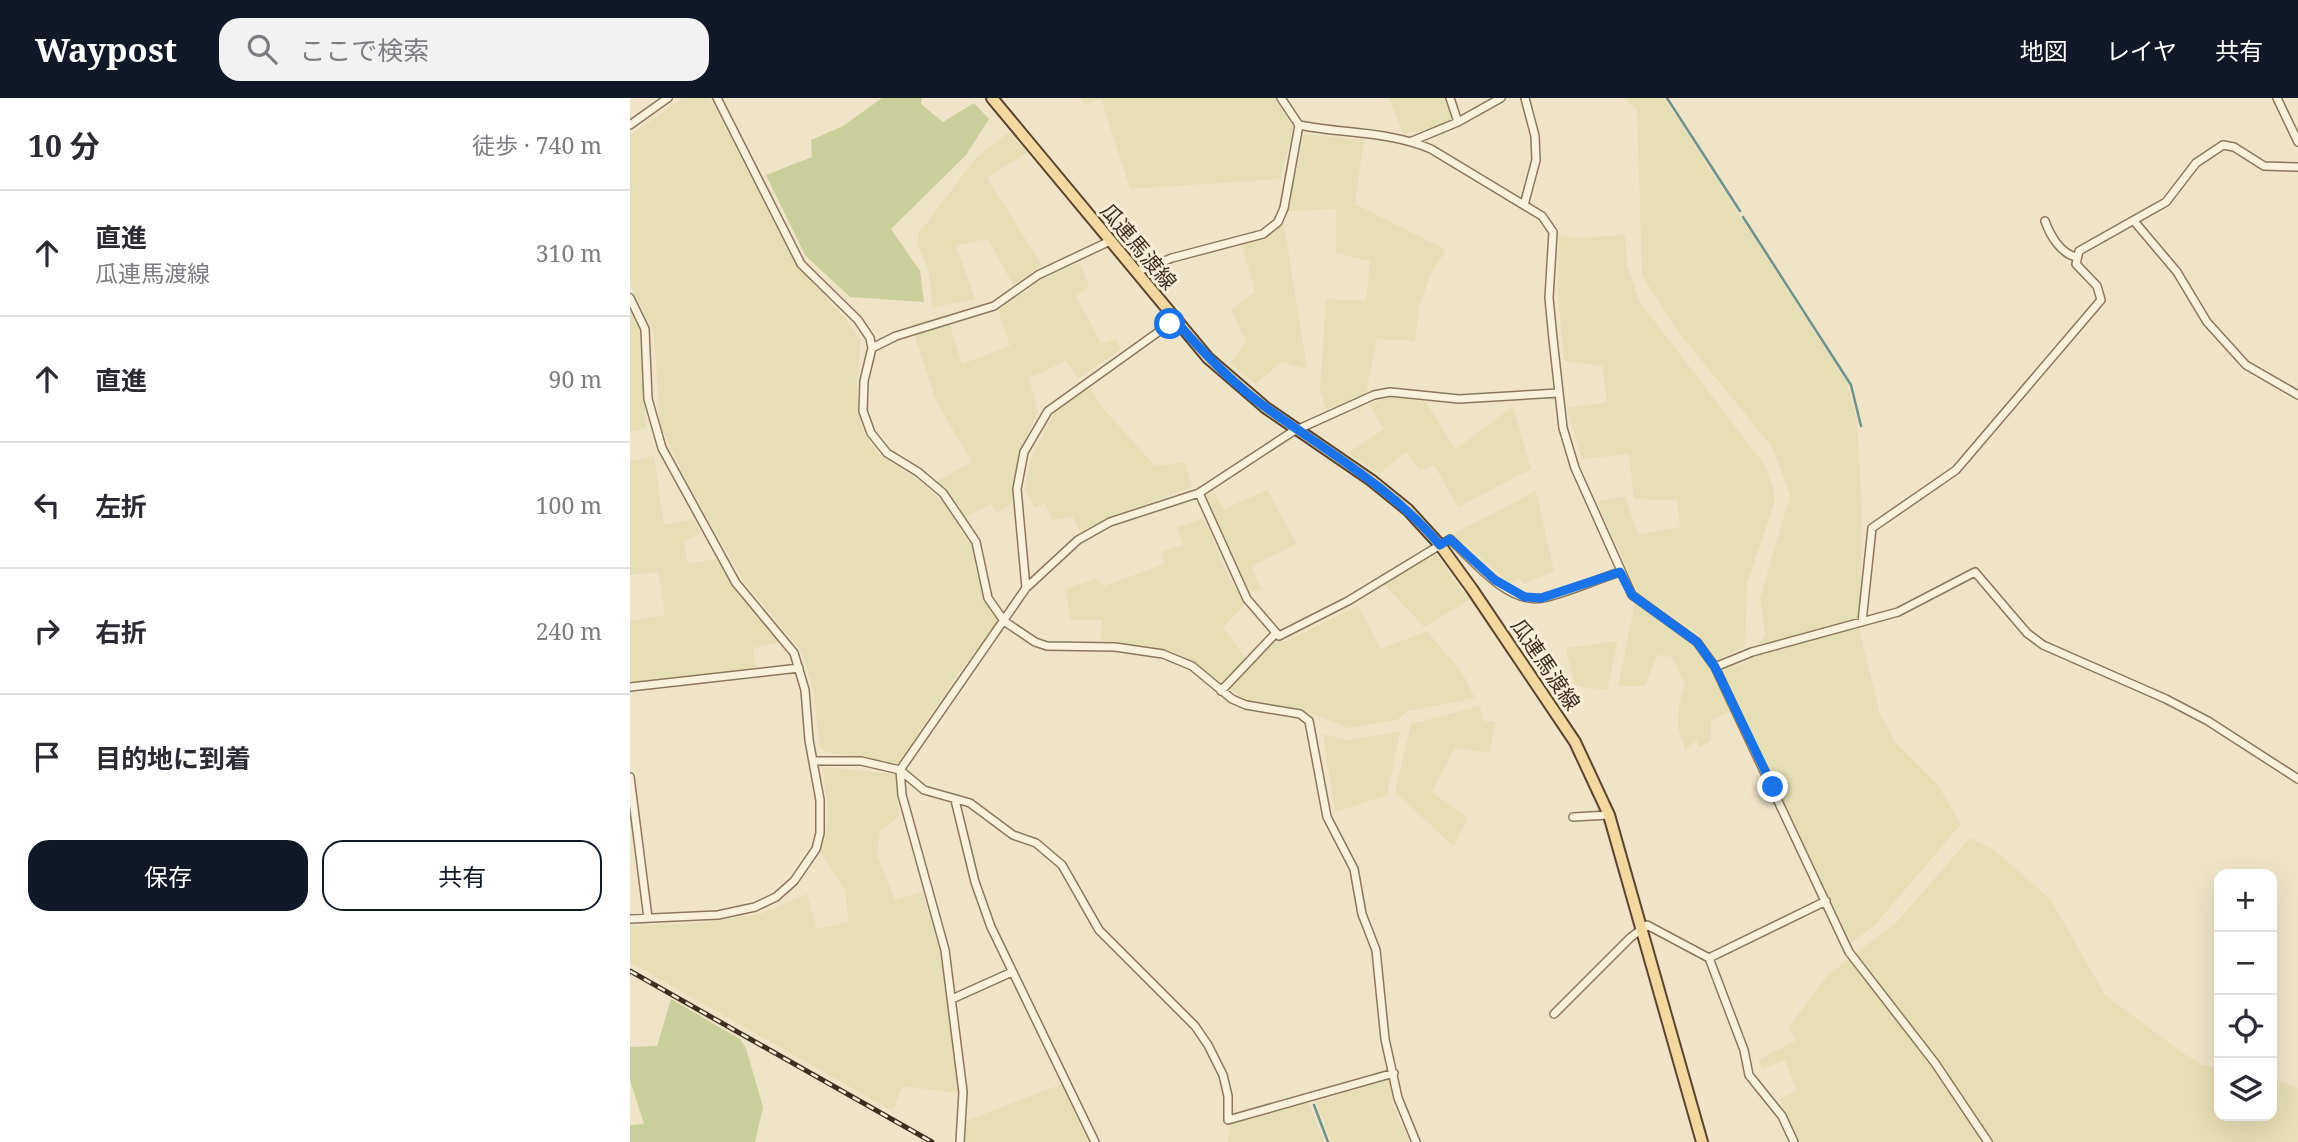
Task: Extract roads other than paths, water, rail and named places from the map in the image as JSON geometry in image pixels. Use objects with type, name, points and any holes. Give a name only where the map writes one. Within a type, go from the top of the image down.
[{"type":"main road","name":"瓜連馬渡線","points":[[992,98],[1175,320],[1236,383],[1393,498],[1440,545],[1575,743],[1609,815],[1702,1142]]},
{"type":"street","points":[[630,125],[668,98]]},
{"type":"street","points":[[717,98],[801,264],[858,320],[870,338],[872,348],[864,381],[863,411],[871,433],[887,453],[918,472],[943,494],[957,513],[976,542],[988,598],[1004,621],[1035,642],[1047,646],[1115,647],[1163,654],[1192,666],[1221,691],[1247,705],[1300,714],[1313,729],[1328,817],[1354,869],[1362,914],[1376,950],[1385,1039],[1403,1114],[1416,1142]]},
{"type":"street","points":[[1136,272],[1172,258],[1263,234],[1278,222],[1284,208],[1299,125],[1281,98]]},
{"type":"street","points":[[1450,98],[1458,122]]},
{"type":"street","points":[[1412,141],[1458,122],[1501,98]]},
{"type":"street","points":[[1524,205],[1536,160],[1535,136],[1525,98]]},
{"type":"street","points":[[2277,98],[2298,142]]},
{"type":"street","points":[[1299,125],[1412,141],[1431,149],[1542,216],[1553,232],[1549,298],[1563,428],[1575,468],[1620,572],[1632,595],[1697,642],[1715,667],[1849,952],[1935,1063],[1988,1142]]},
{"type":"street","points":[[1862,622],[1872,556],[1872,528],[1956,470],[2101,300],[2096,286],[2076,264],[2079,251],[2166,202],[2196,163],[2223,145],[2234,147],[2264,166],[2298,167]]},
{"type":"street","points":[[2045,221],[2059,245],[2068,255],[2076,257]]},
{"type":"street","points":[[2134,221],[2177,272],[2207,322],[2246,366],[2298,395]]},
{"type":"street","points":[[872,348],[895,336],[994,306],[1038,275],[1110,241]]},
{"type":"street","points":[[630,298],[645,329],[648,399],[662,448],[736,583],[794,653],[806,690],[820,800],[820,833],[816,849],[794,881],[776,897],[755,907],[718,915],[630,919]]},
{"type":"street","points":[[1026,588],[1017,489],[1024,452],[1048,411],[1175,320]]},
{"type":"street","points":[[961,1142],[963,1092],[946,950],[902,795],[900,770],[1026,588],[1078,540],[1110,522],[1199,493],[1299,430],[1374,395],[1390,392],[1459,399],[1559,393]]},
{"type":"street","points":[[1199,493],[1247,599],[1275,634]]},
{"type":"street","points":[[1221,691],[1275,634],[1288,634],[1300,628],[1450,539],[1495,580],[1525,597],[1541,598],[1620,572]]},
{"type":"street","points":[[1715,667],[1752,652],[1898,612],[1975,572],[2027,633],[2042,645],[2166,699],[2208,721],[2298,779]]},
{"type":"street","points":[[630,687],[799,668]]},
{"type":"street","points":[[814,761],[861,761],[900,770],[924,790],[970,803],[1013,835],[1036,843],[1062,865],[1099,930],[1195,1026],[1208,1045],[1223,1075],[1228,1096],[1228,1120],[1394,1073]]},
{"type":"street","points":[[630,777],[648,918]]},
{"type":"street","points":[[955,800],[975,882],[991,927],[1095,1142]]},
{"type":"street","points":[[1573,817],[1609,815]]},
{"type":"street","points":[[1709,958],[1826,901]]},
{"type":"street","points":[[1554,1014],[1630,938],[1647,925],[1653,927],[1709,958],[1744,1050],[1749,1075],[1782,1116],[1794,1142]]},
{"type":"street","points":[[952,999],[1012,972]]},
{"type":"waterway","points":[[1667,98],[1740,211]]},
{"type":"waterway","points":[[1743,217],[1851,385],[1861,426]]},
{"type":"waterway","points":[[1314,1105],[1328,1142]]},
{"type":"railway","points":[[630,971],[932,1142]]}]
